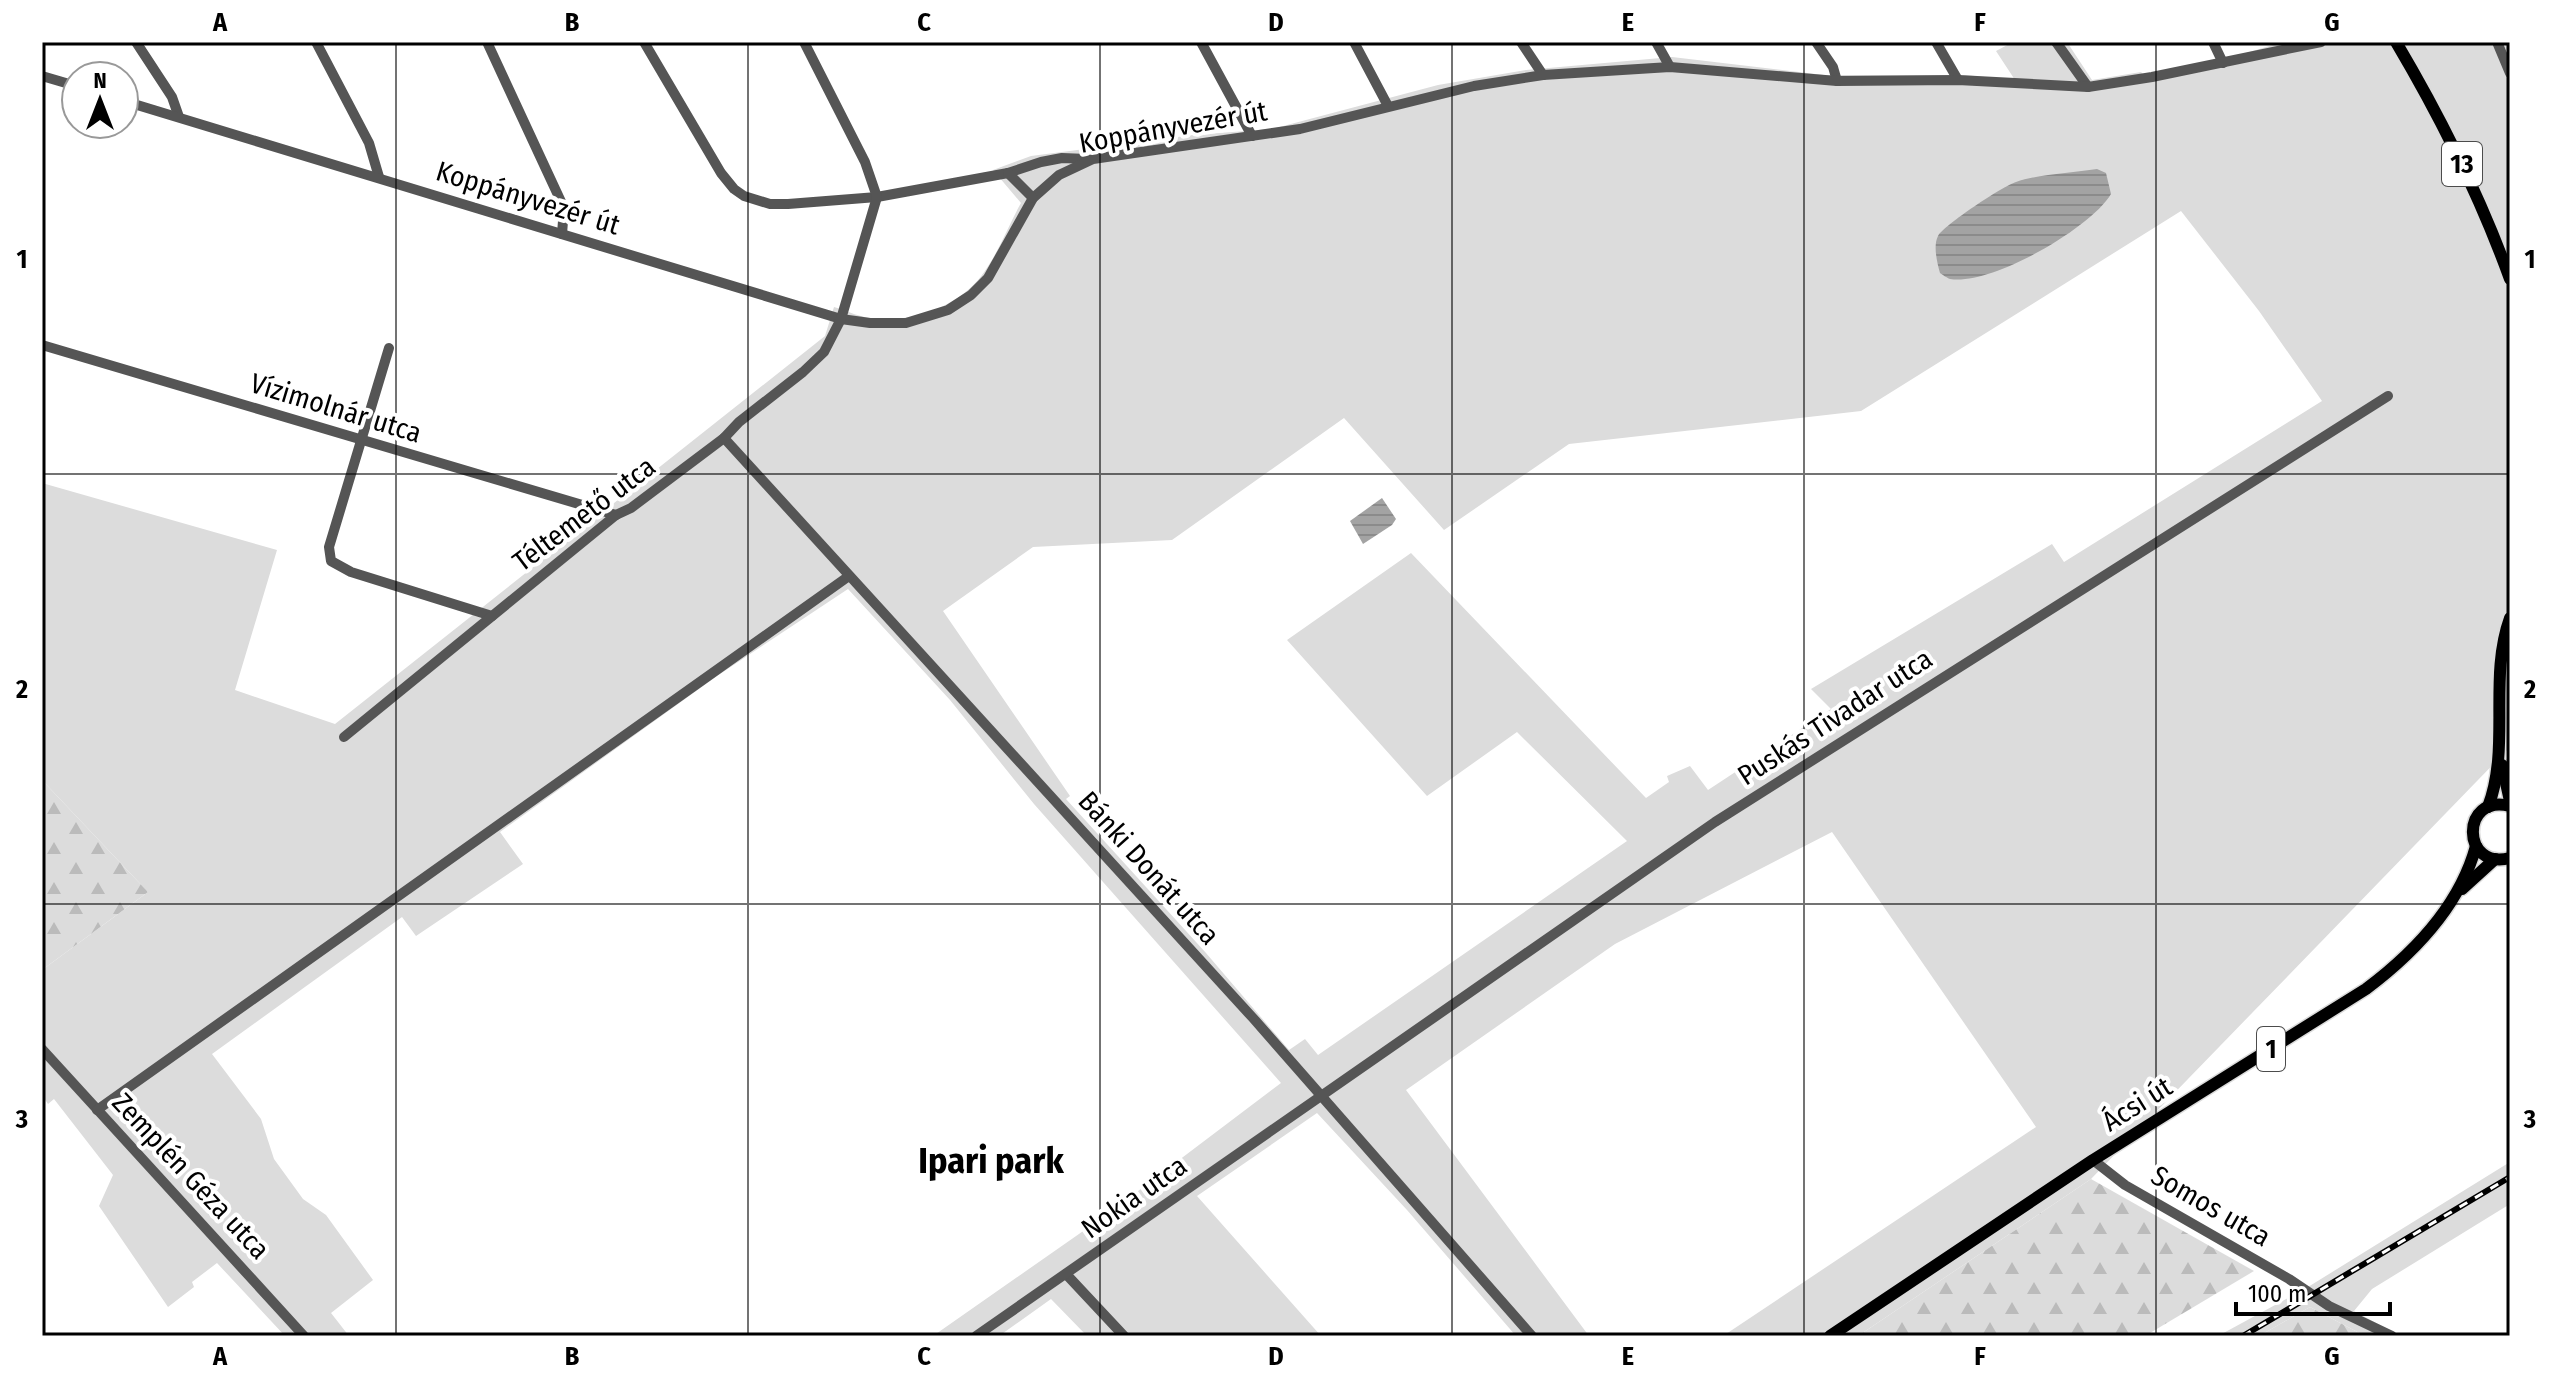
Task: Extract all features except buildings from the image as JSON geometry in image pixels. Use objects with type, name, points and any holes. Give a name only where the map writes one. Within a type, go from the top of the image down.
[{"type":"main road","name":"13","points":[[2396,42],[2448,135],[2485,214],[2510,279]]},
{"type":"main road","points":[[2488,807],[2499,746],[2500,672],[2510,618]]},
{"type":"main road","points":[[2488,807],[2510,804],[2499,746]]},
{"type":"main road","name":"1","points":[[2476,846],[2472,832],[2474,822],[2488,807]]},
{"type":"main road","points":[[2476,846],[2484,855],[2495,859],[2510,858]]},
{"type":"main road","name":"Ácsi út","points":[[2455,896],[2476,846]]},
{"type":"main road","name":"Ácsi út","points":[[1830,1336],[2093,1160],[2366,989],[2411,951],[2455,896],[2495,859]]},
{"type":"street","points":[[136,42],[172,97],[179,117]]},
{"type":"street","points":[[316,42],[369,143],[379,177]]},
{"type":"street","points":[[487,42],[564,208],[562,234]]},
{"type":"street","points":[[644,42],[721,173],[744,196],[770,204],[877,197],[1008,173],[1062,158],[1093,159]]},
{"type":"street","points":[[804,42],[865,162],[877,197]]},
{"type":"street","points":[[1201,42],[1252,136]]},
{"type":"street","points":[[1354,42],[1388,106]]},
{"type":"street","points":[[1521,42],[1543,75]]},
{"type":"street","points":[[1656,42],[1670,67]]},
{"type":"street","points":[[1816,42],[1833,67],[1837,81]]},
{"type":"street","points":[[1936,42],[1958,80]]},
{"type":"street","points":[[2056,42],[2088,87]]},
{"type":"street","points":[[2213,42],[2223,63]]},
{"type":"street","name":"Koppányvezér út","points":[[140,106],[841,319],[894,324],[948,310],[971,295],[988,278],[1033,198],[1059,175],[1093,159],[1300,129],[1474,86],[1543,75],[1670,67],[1837,81],[1958,80],[2088,87],[2321,42]]},
{"type":"street","points":[[2497,42],[2510,73]]},
{"type":"street","points":[[1008,173],[1033,198]]},
{"type":"street","name":"Téltemető utca","points":[[344,737],[616,515],[631,508],[724,438],[824,352],[841,319],[877,197]]},
{"type":"street","name":"Vízimolnár utca","points":[[42,345],[616,515]]},
{"type":"street","points":[[389,348],[329,547],[331,561],[351,572],[492,616]]},
{"type":"street","name":"Puskás Tivadar utca","points":[[1321,1097],[1428,1019],[1715,822],[2388,396]]},
{"type":"street","name":"Bánki Donát utca","points":[[724,438],[1172,927],[1532,1336]]},
{"type":"street","points":[[97,1110],[849,576]]},
{"type":"street","name":"Zemplén Géza utca","points":[[42,1049],[304,1336]]},
{"type":"street","name":"Nokia utca","points":[[976,1336],[1321,1097]]},
{"type":"street","name":"Somos utca","points":[[2093,1160],[2125,1185],[2289,1279],[2329,1306],[2392,1336]]},
{"type":"street","points":[[1066,1274],[1124,1336]]},
{"type":"green space","points":[[2013,42],[2067,42],[2092,80],[2141,72],[2145,76],[2209,64],[2283,42],[2510,42],[2510,747],[2091,1179],[1858,1336],[1723,1336],[2036,1127],[1832,832],[1615,944],[1406,1090],[1589,1336],[1516,1336],[1407,1210],[1317,1113],[1197,1196],[1321,1336],[1087,1336],[1051,1299],[999,1336],[933,1336],[1109,1213],[1281,1083],[1034,804],[950,700],[848,589],[717,676],[500,832],[523,864],[416,936],[402,917],[212,1054],[261,1119],[274,1159],[303,1199],[326,1215],[373,1280],[331,1313],[349,1336],[285,1336],[217,1263],[192,1282],[194,1287],[168,1307],[99,1206],[113,1175],[54,1099],[48,1104],[42,1095],[42,970],[148,892],[42,780],[42,483],[277,550],[235,690],[335,724],[825,336],[834,307],[871,318],[905,318],[935,310],[972,286],[993,258],[1021,203],[993,170],[1031,156],[1193,135],[1272,129],[1438,85],[1526,70],[1672,57],[1824,75],[1965,75],[2015,80],[1996,51]],"holes":[[[2181,211],[2259,311],[2322,401],[2064,562],[2052,544],[1811,689],[1831,709],[1708,790],[1690,766],[1667,776],[1669,782],[1646,798],[1411,553],[1287,640],[1427,796],[1517,732],[1627,841],[1318,1055],[1305,1039],[1289,1050],[1066,799],[1070,796],[943,611],[1033,547],[1172,540],[1344,418],[1444,530],[1569,444],[1861,411]]]},
{"type":"green space","points":[[42,780],[148,892],[42,970]]},
{"type":"green space","points":[[2510,1162],[2510,1204],[2372,1289],[2354,1311],[2400,1336],[2365,1336],[2310,1307],[2259,1336],[2218,1336],[2308,1287]]},
{"type":"green space","points":[[2091,1179],[2254,1271],[2145,1336],[1858,1336]]},
{"type":"green space","points":[[2310,1307],[2365,1336],[2259,1336]]},
{"type":"shaded area","points":[[2097,169],[2106,173],[2111,194],[2100,208],[2062,238],[1990,273],[1968,279],[1950,279],[1940,273],[1936,249],[1938,236],[1974,206],[2025,179]]},
{"type":"shaded area","points":[[1382,498],[1396,519],[1363,544],[1350,521]]},
{"type":"railway","points":[[2243,1336],[2510,1177]]},
{"type":"district","name":"Ipari park","points":[[991,1161]]}]
